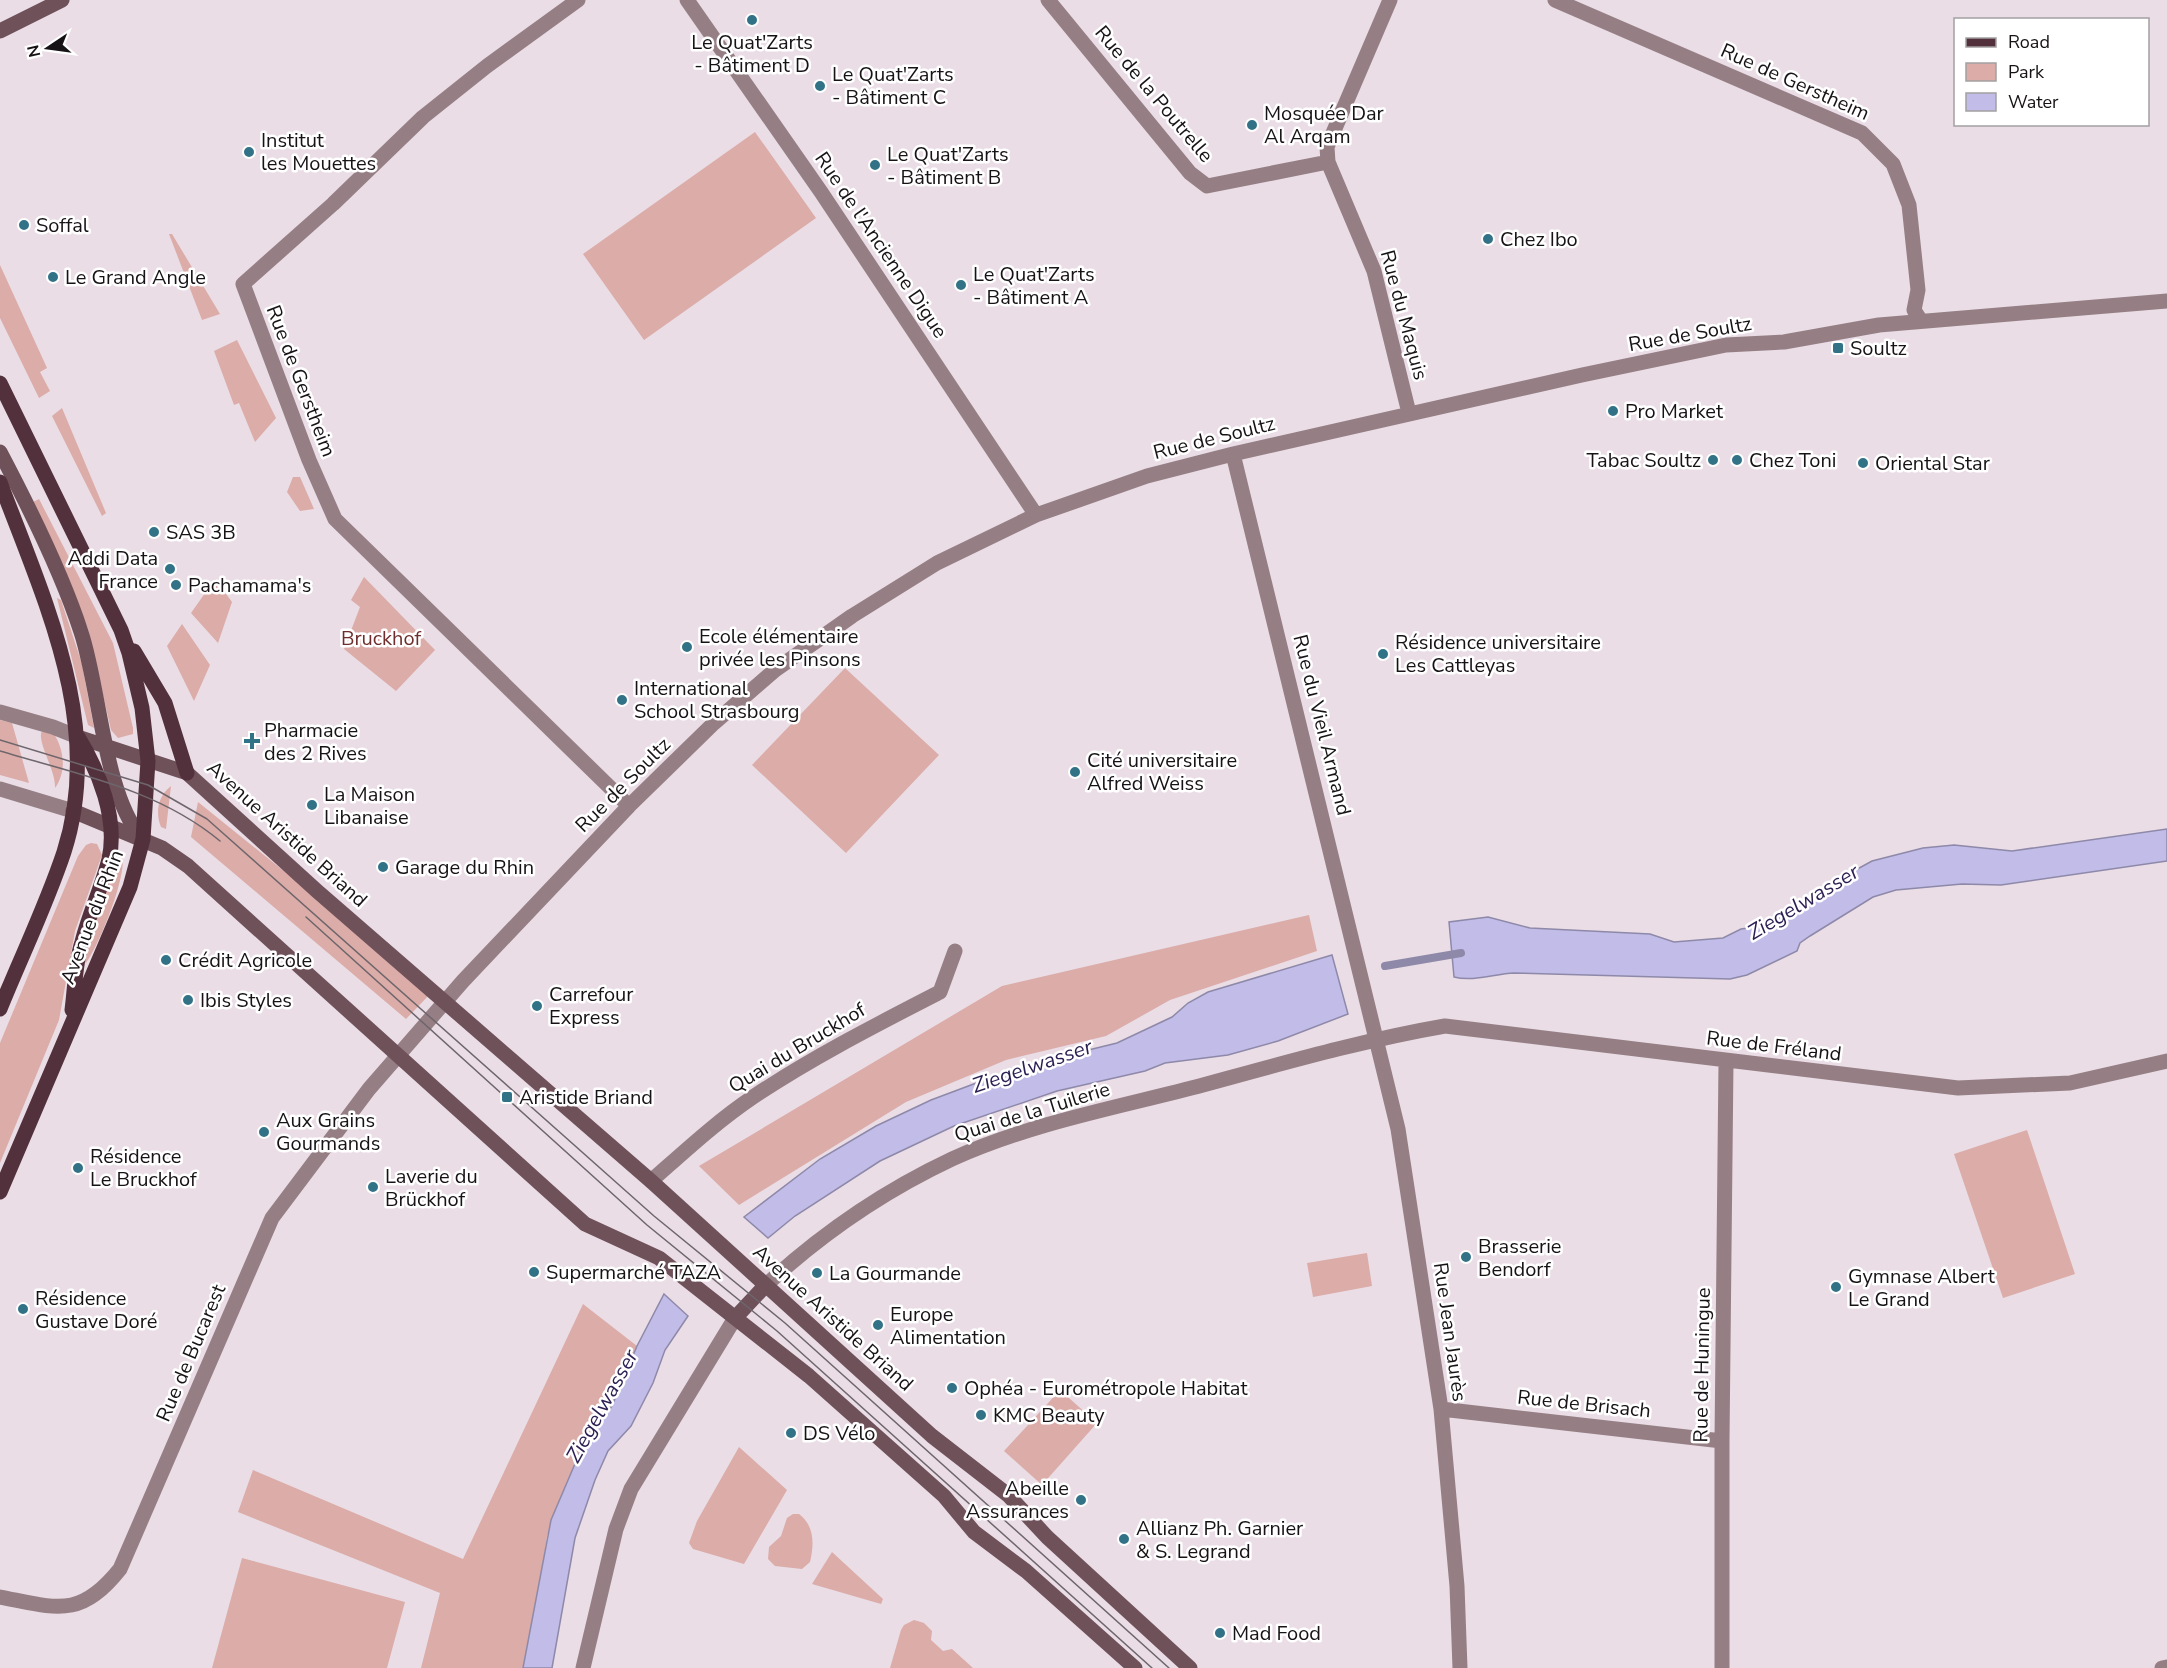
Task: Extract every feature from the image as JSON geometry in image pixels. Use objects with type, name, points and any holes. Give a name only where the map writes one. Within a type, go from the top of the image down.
[{"type":"main road","points":[[0,31],[62,0]]},
{"type":"main road","name":"Avenue du Rhin","points":[[0,383],[122,630],[142,708],[148,761],[143,839],[122,908],[0,1192]]},
{"type":"main road","points":[[0,452],[81,631],[93,672],[120,802],[134,829],[143,839]]},
{"type":"main road","points":[[0,482],[52,624],[68,677],[78,737],[73,811],[64,851],[0,1009]]},
{"type":"main road","points":[[122,630],[165,703],[187,773]]},
{"type":"main road","points":[[69,1031],[81,943],[109,858],[110,825],[100,782],[78,737]]},
{"type":"main road","name":"Avenue Aristide Briand","points":[[78,737],[187,773],[317,891],[651,1181],[932,1436],[1008,1495],[1047,1537],[1190,1668]]},
{"type":"main road","points":[[73,811],[143,839],[188,866],[585,1224],[659,1258],[809,1376],[944,1496],[974,1532],[1026,1571],[1135,1668]]},
{"type":"main road","name":"Quai de la Tuilerie","points":[[735,1318],[765,1286]]},
{"type":"street","name":"Rue de Gerstheim","points":[[578,0],[432,110],[333,204],[243,284],[309,460],[335,519],[629,806]]},
{"type":"street","name":"Rue de l'Ancienne Digue","points":[[687,0],[821,192],[1036,515]]},
{"type":"street","name":"Rue de la Poutrelle","points":[[1048,0],[1190,173],[1207,186],[1328,162]]},
{"type":"street","points":[[1328,162],[1327,147],[1390,0]]},
{"type":"street","name":"Rue de Gerstheim","points":[[1555,0],[1862,133],[1893,164],[1909,205],[1918,290],[1914,310],[1921,321]]},
{"type":"street","name":"Rue du Maquis","points":[[1328,162],[1374,271],[1408,413]]},
{"type":"street","name":"Rue de Soultz","points":[[445,1002],[629,806],[714,723],[775,670],[852,616],[937,563],[1036,515],[1147,476],[1233,454],[1408,413],[1726,345],[1784,342],[1879,325],[2167,301]]},
{"type":"street","name":"Rue du Vieil Armand","points":[[1233,454],[1369,1007]]},
{"type":"street","points":[[0,712],[78,737]]},
{"type":"street","points":[[0,789],[73,811]]},
{"type":"street","name":"Quai du Bruckhof","points":[[651,1181],[702,1135],[752,1098],[836,1045],[940,992],[955,951]]},
{"type":"street","points":[[398,1055],[445,1002]]},
{"type":"street","name":"Rue Jean Jaurès","points":[[1369,1007],[1398,1129],[1441,1409],[1457,1586],[1460,1668]]},
{"type":"street","name":"Rue de Fréland","points":[[1377,1039],[1445,1026],[1726,1062],[1958,1088],[2070,1083],[2167,1061]]},
{"type":"street","name":"Quai de la Tuilerie","points":[[765,1286],[786,1266],[874,1201],[952,1159],[1026,1132],[1377,1039]]},
{"type":"street","name":"Rue de Bucarest","points":[[0,1597],[52,1607],[78,1605],[97,1595],[120,1569],[272,1218],[398,1055]]},
{"type":"street","name":"Rue de Huningue","points":[[1722,1668],[1726,1062]]},
{"type":"street","name":"Quai de la Tuilerie","points":[[584,1668],[616,1529],[631,1489],[735,1318]]},
{"type":"street","name":"Rue de Brisach","points":[[1441,1409],[1722,1441]]},
{"type":"street","points":[[2162,1668],[2167,1666]]},
{"type":"green space","points":[[755,132],[816,218],[644,340],[583,254]]},
{"type":"green space","points":[[169,234],[172,234],[220,314],[202,320]]},
{"type":"green space","points":[[0,265],[47,368],[40,372],[50,391],[39,398],[0,318]]},
{"type":"green space","points":[[237,340],[276,418],[255,442],[239,403],[234,405],[214,351]]},
{"type":"green space","points":[[62,408],[106,513],[102,516],[52,416]]},
{"type":"green space","points":[[293,477],[300,477],[314,509],[300,511],[287,492]]},
{"type":"green space","points":[[39,499],[113,643],[133,734],[118,738],[111,730],[88,629],[33,502]]},
{"type":"green space","name":"Bruckhof","points":[[364,577],[435,650],[396,691],[344,649],[360,607],[351,600]]},
{"type":"green space","points":[[215,579],[232,602],[218,643],[191,613]]},
{"type":"green space","points":[[57,598],[61,600],[82,664],[94,728],[88,725]]},
{"type":"green space","points":[[182,624],[210,665],[194,701],[167,646]]},
{"type":"green space","points":[[845,668],[939,755],[846,853],[752,765]]},
{"type":"green space","points":[[0,720],[12,723],[29,783],[0,775]]},
{"type":"green space","points":[[42,731],[54,734],[62,754],[63,768],[55,788],[53,773],[42,742]]},
{"type":"green space","points":[[171,786],[166,829],[161,827],[158,810],[163,795]]},
{"type":"green space","points":[[198,802],[433,991],[406,1019],[191,837]]},
{"type":"green space","points":[[97,844],[102,855],[75,931],[59,1020],[0,1163],[0,1043],[78,856],[86,845]]},
{"type":"green space","points":[[121,852],[123,861],[121,874],[112,908],[86,963],[84,961],[89,935],[116,857]]},
{"type":"green space","points":[[1309,915],[1317,951],[1170,1000],[1106,1036],[1006,1060],[906,1102],[739,1205],[699,1166],[1002,986]]},
{"type":"green space","points":[[2027,1130],[2075,1274],[2003,1298],[1954,1154]]},
{"type":"green space","points":[[1367,1253],[1372,1286],[1313,1297],[1307,1263]]},
{"type":"green space","points":[[583,1304],[637,1346],[612,1406],[580,1452],[547,1536],[540,1586],[523,1668],[421,1668],[440,1593],[238,1512],[253,1470],[463,1559]]},
{"type":"green space","points":[[1060,1390],[1097,1423],[1042,1485],[1004,1451]]},
{"type":"green space","points":[[739,1447],[787,1490],[744,1564],[693,1549],[689,1543],[697,1521]]},
{"type":"green space","points":[[793,1514],[799,1514],[804,1519],[812,1536],[810,1562],[802,1569],[775,1566],[768,1559],[769,1547],[781,1536],[787,1518]]},
{"type":"green space","points":[[832,1552],[883,1599],[881,1604],[812,1584]]},
{"type":"green space","points":[[242,1558],[405,1602],[387,1668],[212,1668]]},
{"type":"green space","points":[[914,1620],[924,1623],[932,1631],[931,1640],[943,1651],[952,1649],[973,1668],[890,1668],[901,1630],[904,1625]]},
{"type":"water","points":[[2167,829],[2167,861],[2001,885],[1962,884],[1896,890],[1873,897],[1800,943],[1797,951],[1747,975],[1730,979],[1514,973],[1476,978],[1454,977],[1449,922],[1488,917],[1530,928],[1650,934],[1674,942],[1723,938],[1741,929],[1755,927],[1805,903],[1841,878],[1872,861],[1923,848],[1954,845],[2012,851]]},
{"type":"water","points":[[1332,955],[1348,1014],[1278,1041],[1228,1055],[1165,1063],[1145,1071],[1057,1091],[954,1126],[880,1161],[795,1216],[768,1238],[744,1217],[820,1159],[876,1126],[931,1100],[1019,1067],[1117,1043],[1172,1017],[1188,1003],[1208,992]]},
{"type":"water","name":"Ziegelwasser","points":[[664,1294],[688,1316],[665,1350],[653,1383],[631,1426],[608,1451],[595,1480],[575,1538],[552,1668],[523,1668],[551,1520],[580,1452],[612,1406],[637,1346]]},
{"type":"waterway","name":"Ziegelwasser","points":[[1385,966],[1461,953]]},
{"type":"tram line","points":[[0,740],[148,785],[207,819],[654,1216],[785,1323],[1169,1668]]},
{"type":"tram line","points":[[0,751],[87,776],[143,796],[196,823],[220,841]]},
{"type":"tram line","points":[[306,917],[647,1225],[777,1331],[1152,1668]]},
{"type":"place","name":"Le Quat'Zarts - Bâtiment D","points":[[752,20]]},
{"type":"place","name":"Le Quat'Zarts - Bâtiment C","points":[[820,86]]},
{"type":"place","name":"Mosquée Dar Al Arqam","points":[[1252,125]]},
{"type":"place","name":"Institut les Mouettes","points":[[249,152]]},
{"type":"place","name":"Le Quat'Zarts - Bâtiment B","points":[[875,165]]},
{"type":"place","name":"Soffal","points":[[24,225]]},
{"type":"place","name":"Chez Ibo","points":[[1488,239]]},
{"type":"place","name":"Le Grand Angle","points":[[53,277]]},
{"type":"place","name":"Le Quat'Zarts - Bâtiment A","points":[[961,285]]},
{"type":"place","name":"Soultz","points":[[1838,348]]},
{"type":"place","name":"Pro Market","points":[[1613,411]]},
{"type":"place","name":"Tabac Soultz","points":[[1713,460]]},
{"type":"place","name":"Chez Toni","points":[[1737,460]]},
{"type":"place","name":"Oriental Star","points":[[1863,463]]},
{"type":"place","name":"SAS 3B","points":[[154,532]]},
{"type":"place","name":"Addi Data France","points":[[170,569]]},
{"type":"place","name":"Pachamama's","points":[[176,585]]},
{"type":"place","name":"Ecole élémentaire privée les Pinsons","points":[[687,647]]},
{"type":"place","name":"Résidence universitaire Les Cattleyas","points":[[1383,654]]},
{"type":"place","name":"International School Strasbourg","points":[[622,700]]},
{"type":"place","name":"Pharmacie des 2 Rives","points":[[252,741]]},
{"type":"place","name":"Cité universitaire Alfred Weiss","points":[[1075,772]]},
{"type":"place","name":"La Maison Libanaise","points":[[312,805]]},
{"type":"place","name":"Garage du Rhin","points":[[383,867]]},
{"type":"place","name":"Crédit Agricole","points":[[166,960]]},
{"type":"place","name":"Ibis Styles","points":[[188,1000]]},
{"type":"place","name":"Carrefour Express","points":[[537,1006]]},
{"type":"place","name":"Aristide Briand","points":[[507,1097]]},
{"type":"place","name":"Aux Grains Gourmands","points":[[264,1132]]},
{"type":"place","name":"Résidence Le Bruckhof","points":[[78,1168]]},
{"type":"place","name":"Laverie du Brückhof","points":[[373,1187]]},
{"type":"place","name":"Brasserie Bendorf","points":[[1466,1257]]},
{"type":"place","name":"Supermarché TAZA","points":[[534,1272]]},
{"type":"place","name":"La Gourmande","points":[[817,1273]]},
{"type":"place","name":"Gymnase Albert Le Grand","points":[[1836,1287]]},
{"type":"place","name":"Résidence Gustave Doré","points":[[23,1309]]},
{"type":"place","name":"Europe Alimentation","points":[[878,1325]]},
{"type":"place","name":"Ophéa - Eurométropole Habitat","points":[[952,1388]]},
{"type":"place","name":"KMC Beauty","points":[[981,1415]]},
{"type":"place","name":"DS Vélo","points":[[791,1433]]},
{"type":"place","name":"Abeille Assurances","points":[[1081,1500]]},
{"type":"place","name":"Allianz Ph. Garnier & S. Legrand","points":[[1124,1539]]},
{"type":"place","name":"Mad Food","points":[[1220,1633]]}]
